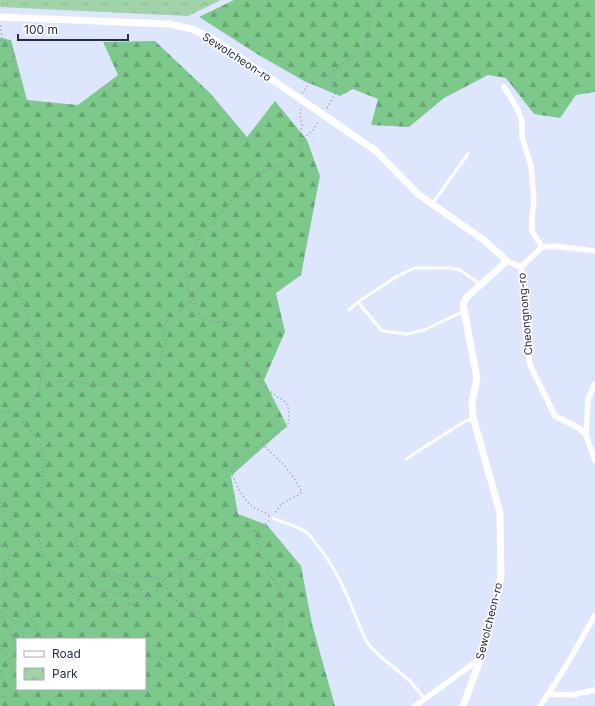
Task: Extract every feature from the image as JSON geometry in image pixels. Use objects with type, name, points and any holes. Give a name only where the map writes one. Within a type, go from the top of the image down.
[{"type":"street","name":"Sewolcheon-ro","points":[[0,17],[169,24],[192,29],[213,39],[376,151],[418,194],[485,241],[506,261],[521,267]]},
{"type":"street","points":[[504,87],[517,108],[522,121],[522,137],[531,166],[534,200],[532,231],[542,247],[554,246],[595,251]]},
{"type":"street","name":"Cheongnong-ro","points":[[542,247],[521,267],[524,291],[524,320],[530,365],[555,416],[579,428],[586,435]]},
{"type":"street","points":[[464,311],[463,304],[467,297],[506,261]]},
{"type":"street","name":"Sewolcheon-ro","points":[[463,706],[481,658],[501,577],[500,513],[473,417],[472,402],[477,378],[464,311]]},
{"type":"street","points":[[595,384],[588,399],[586,435],[595,461]]},
{"type":"street","points":[[540,706],[549,694],[595,614]]},
{"type":"street","points":[[415,706],[481,658]]},
{"type":"street","points":[[549,694],[572,695],[595,690]]},
{"type":"lane","points":[[432,204],[468,154]]},
{"type":"lane","points":[[349,310],[358,302],[396,277],[414,268],[450,268],[460,270],[481,284]]},
{"type":"lane","points":[[358,302],[382,331],[407,334],[424,330],[464,311]]},
{"type":"lane","points":[[406,459],[473,417]]},
{"type":"lane","points":[[273,518],[306,532],[331,563],[348,596],[368,644],[410,681],[425,699]]},
{"type":"path","points":[[273,518],[253,507],[246,501],[232,474],[232,469],[246,455],[288,425],[288,406],[284,401],[262,385],[254,370],[246,364],[245,348],[238,328],[233,324],[222,321],[212,323],[201,317],[195,308],[195,302],[189,293],[186,269],[203,229],[214,222],[249,181],[265,171],[283,165],[292,159],[299,150],[302,125],[300,113],[301,100],[312,80],[328,74],[348,60],[366,52],[370,19],[381,0]]},
{"type":"path","points":[[0,17],[1,34],[6,44],[12,47],[12,58],[16,73],[13,78],[0,85]]},
{"type":"path","points":[[335,68],[332,83],[336,92]]},
{"type":"path","points":[[301,141],[314,129]]},
{"type":"path","points":[[0,258],[6,264],[20,286],[19,290],[21,294],[21,301],[42,352],[43,364],[39,390],[18,415]]},
{"type":"path","points":[[41,380],[48,382],[72,381],[93,385],[131,384],[145,380],[151,376],[158,364],[166,343],[163,331],[166,322],[186,304],[195,302]]},
{"type":"path","points":[[0,412],[13,411],[18,415],[42,447],[44,456],[42,488],[44,496],[52,507],[73,526],[76,543],[93,587],[95,589],[129,594],[148,599]]},
{"type":"path","points":[[151,597],[134,585],[110,576],[104,569],[107,568],[111,572],[118,575],[158,578],[163,582],[173,598],[202,621],[184,591],[179,561],[183,556],[192,560],[198,560],[211,550],[218,551],[239,534],[255,531],[273,518],[277,508],[283,502],[297,497],[302,492],[284,465],[262,444]]},
{"type":"path","points":[[0,495],[2,510],[9,519],[14,520],[21,527],[34,534],[40,541],[42,554],[48,561],[60,566],[69,590],[91,610],[104,605],[118,606],[127,604],[143,604],[156,592],[167,576],[180,570]]},
{"type":"path","points":[[255,531],[257,544],[268,572],[280,591],[284,611],[281,634],[277,645],[277,662],[282,689],[275,706]]},
{"type":"path","points":[[0,545],[4,545],[9,549],[10,554],[4,574],[6,582],[14,594],[24,603],[40,638]]},
{"type":"path","points":[[16,655],[9,629],[0,613],[2,611],[18,626],[24,638]]},
{"type":"path","points":[[0,645],[5,652],[13,671],[16,672]]},
{"type":"path","points":[[146,656],[163,658],[173,665],[201,693],[218,706]]},
{"type":"path","points":[[0,671],[6,698],[3,698],[0,693]]},
{"type":"path","points":[[52,690],[62,706]]},
{"type":"path","points":[[107,706],[111,690]]},
{"type":"green space","points":[[0,0],[221,0],[188,16],[0,7]]},
{"type":"green space","points":[[234,0],[595,0],[595,92],[576,95],[560,118],[534,114],[506,78],[488,75],[444,98],[409,127],[371,125],[378,99],[353,89],[340,96],[304,81],[257,54],[199,17]]},
{"type":"green space","points":[[0,38],[11,40],[27,100],[78,105],[118,75],[103,42],[155,41],[210,93],[247,137],[275,101],[307,140],[320,176],[301,275],[276,293],[285,332],[264,380],[287,426],[231,476],[238,514],[267,525],[301,566],[312,624],[335,706],[0,706]]}]
